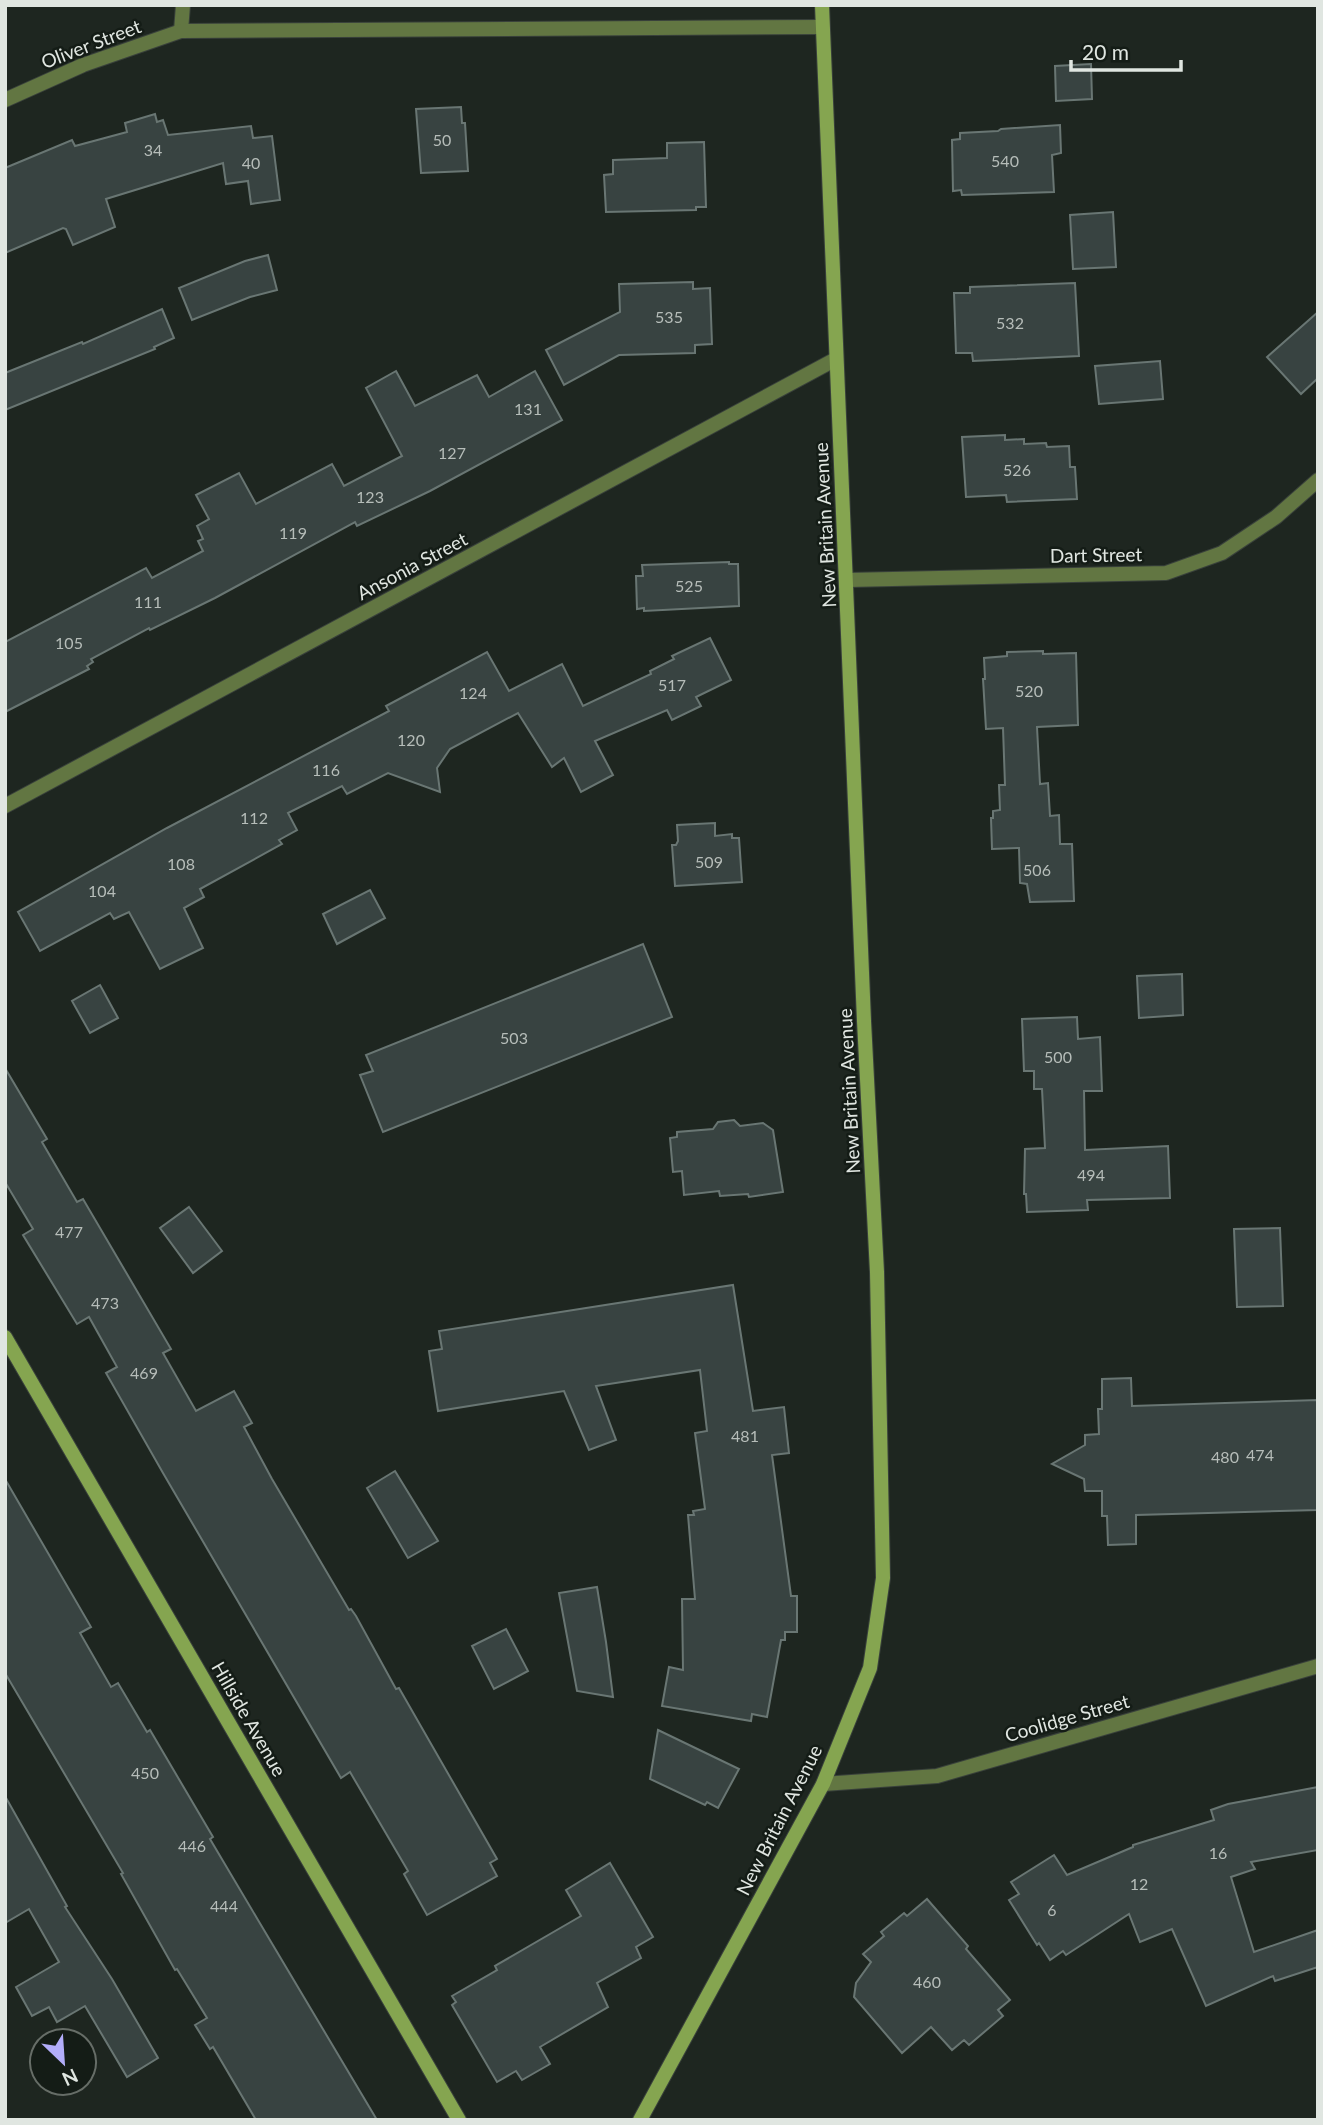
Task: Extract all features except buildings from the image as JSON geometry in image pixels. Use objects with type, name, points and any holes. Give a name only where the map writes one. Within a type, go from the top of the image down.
[{"type":"main road","name":"New Britain Avenue","points":[[640,2120],[823,1784],[870,1668],[883,1578],[877,1272],[821,5]]},
{"type":"main road","name":"Hillside Avenue","points":[[5,1337],[459,2120]]},
{"type":"street","points":[[181,31],[183,5]]},
{"type":"street","name":"Oliver Street","points":[[5,100],[83,65],[181,31],[822,27]]},
{"type":"street","name":"Ansonia Street","points":[[5,806],[836,359]]},
{"type":"street","name":"Dart Street","points":[[847,580],[1166,573],[1222,553],[1276,517],[1318,480]]},
{"type":"street","name":"Coolidge Street","points":[[823,1784],[937,1776],[1318,1666]]}]
